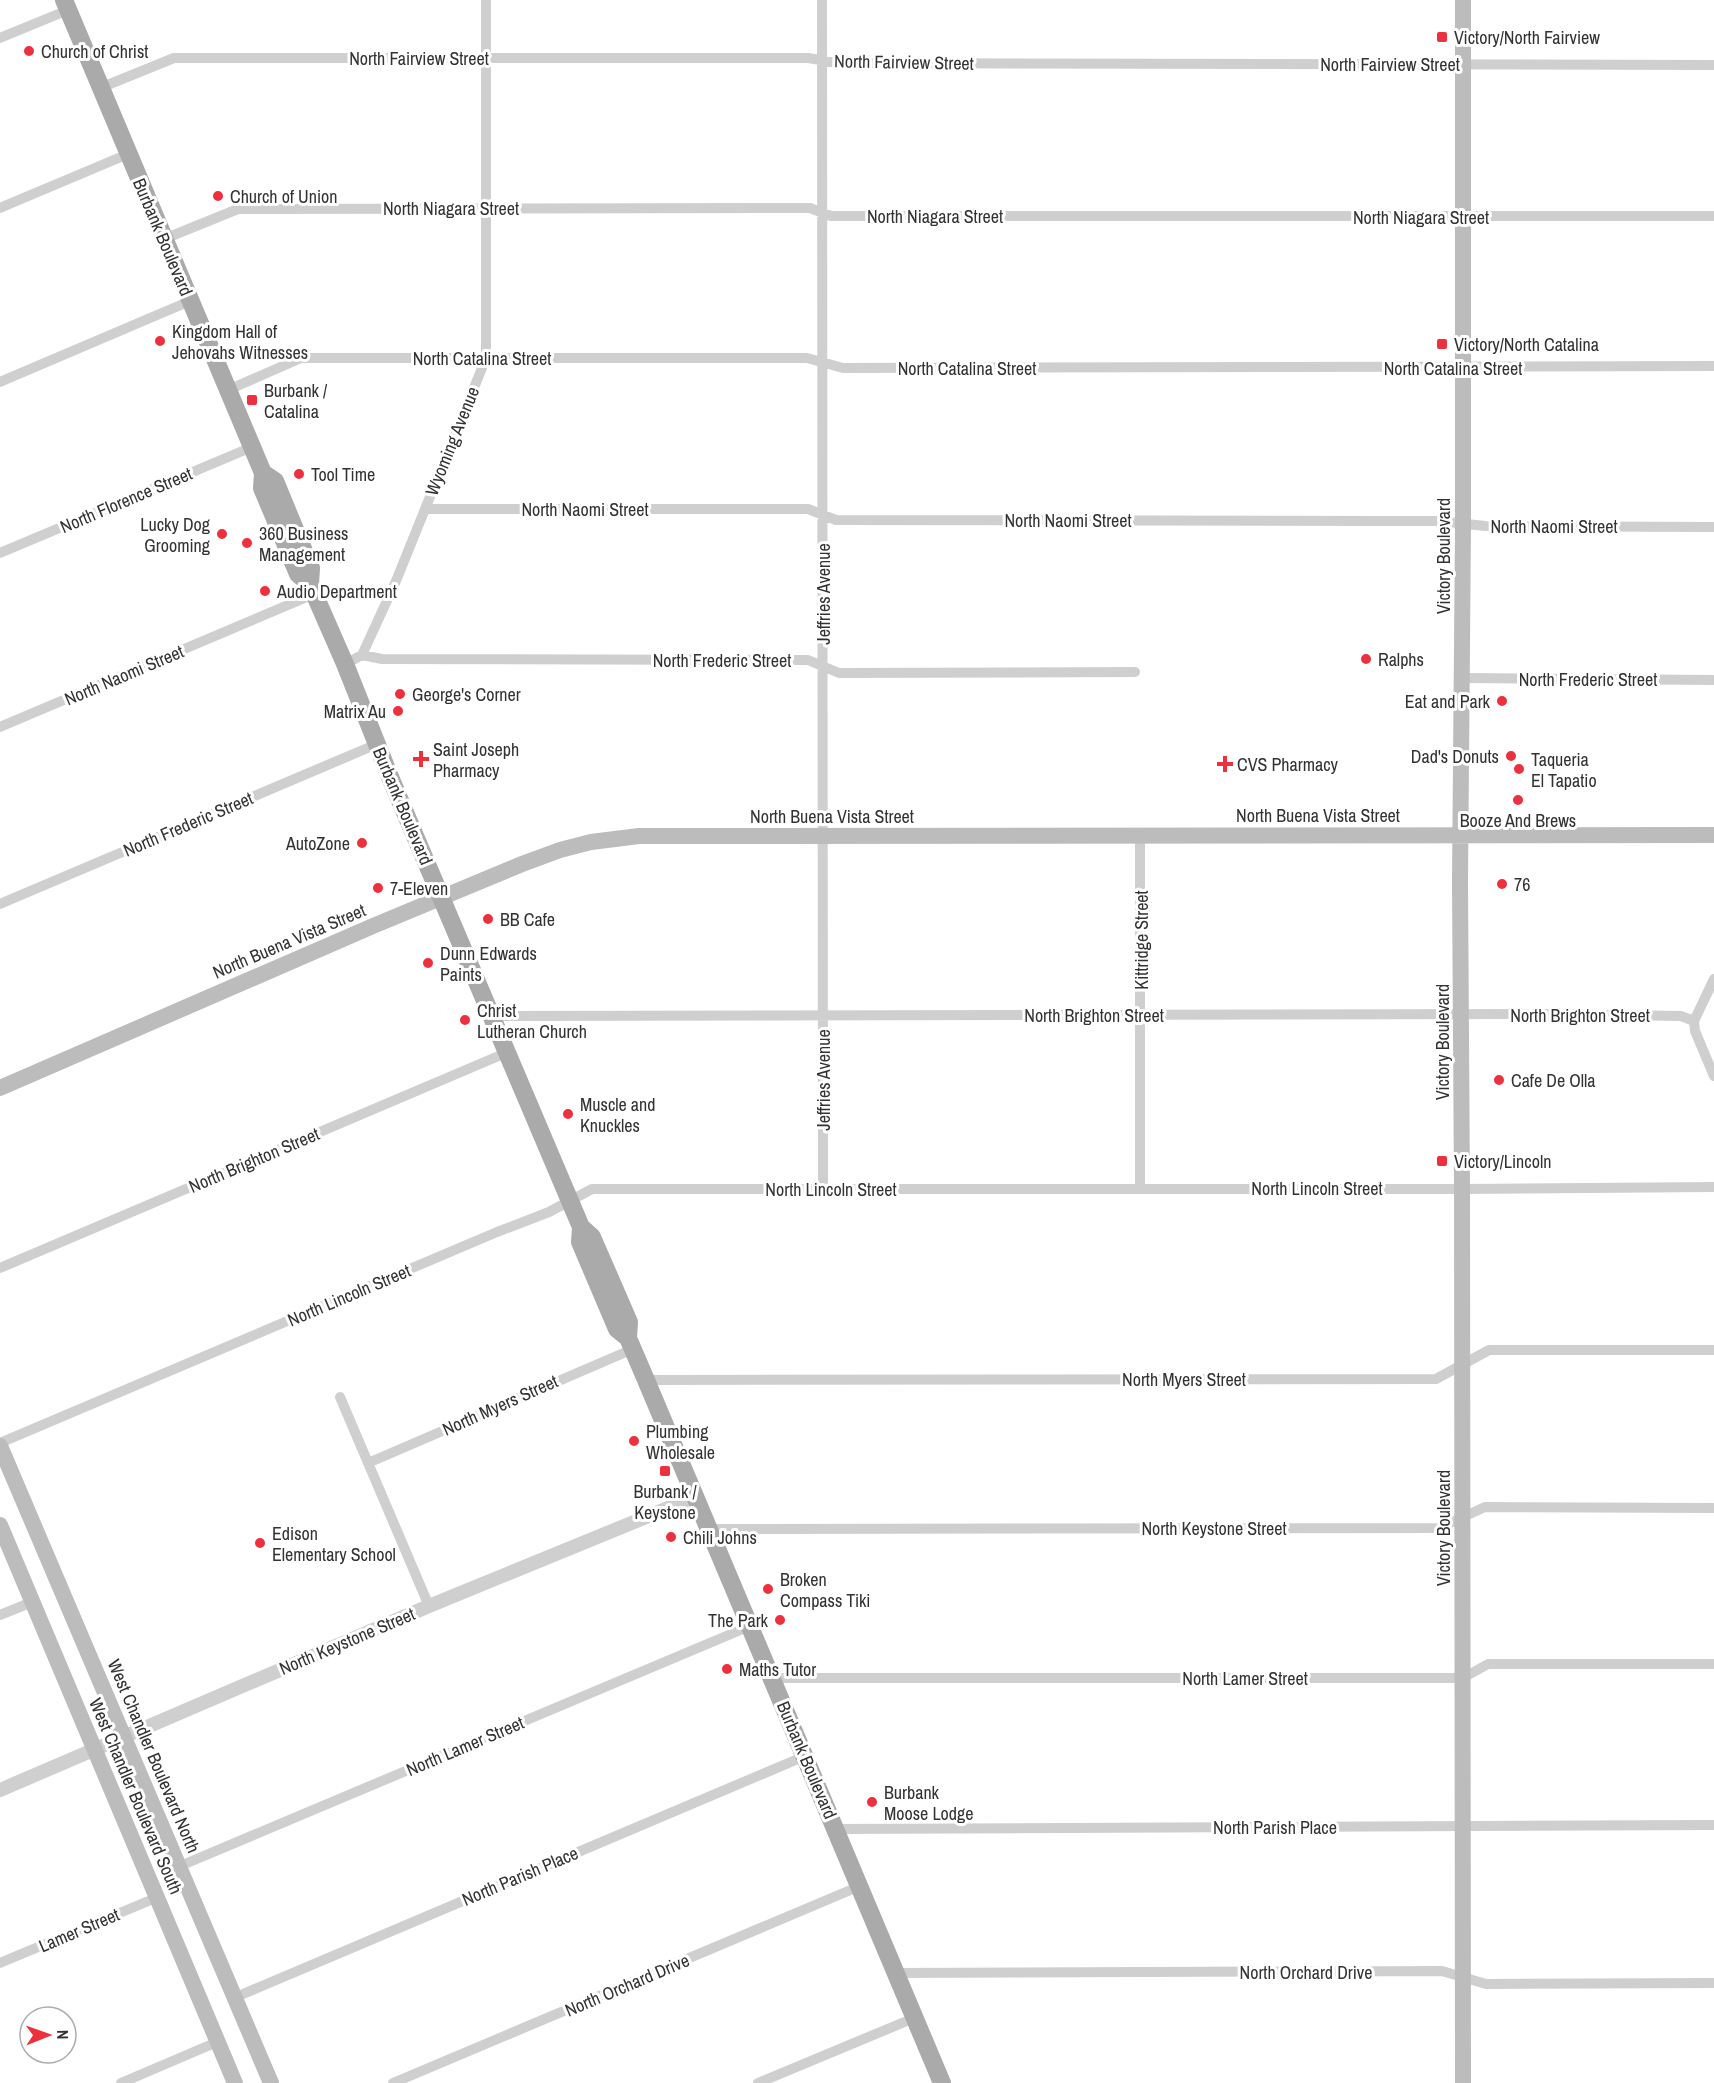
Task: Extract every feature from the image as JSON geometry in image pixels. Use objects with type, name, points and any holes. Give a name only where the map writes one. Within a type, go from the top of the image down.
[{"type":"main road","name":"Victory Boulevard","points":[[1463,0],[1461,835],[1463,2083]]},
{"type":"main road","name":"Burbank Boulevard","points":[[66,5],[263,473],[275,481],[310,568],[312,589],[581,1227],[592,1237],[629,1322],[630,1343],[837,1829],[942,2083]]},
{"type":"main road","name":"North Buena Vista Street","points":[[0,1088],[370,927],[443,899],[524,863],[591,842],[639,836],[1714,835]]},
{"type":"main road","name":"West Chandler Boulevard North","points":[[0,1444],[271,2083]]},
{"type":"main road","name":"West Chandler Boulevard South","points":[[0,1525],[235,2083]]},
{"type":"street","name":"Wyoming Avenue","points":[[362,655],[396,581],[486,358],[486,0]]},
{"type":"street","name":"Jeffries Avenue","points":[[822,0],[823,1189]]},
{"type":"street","points":[[0,38],[66,5]]},
{"type":"street","name":"North Fairview Street","points":[[100,88],[174,58],[808,57],[838,63],[1714,65]]},
{"type":"street","points":[[0,208],[128,154]]},
{"type":"street","name":"North Niagara Street","points":[[164,239],[238,208],[810,208],[831,216],[1714,216]]},
{"type":"street","points":[[0,382],[190,301]]},
{"type":"street","name":"North Catalina Street","points":[[228,390],[301,358],[807,358],[843,368],[1714,366]]},
{"type":"street","name":"North Florence Street","points":[[0,554],[252,447]]},
{"type":"street","name":"North Naomi Street","points":[[425,509],[808,509],[837,520],[1382,520],[1544,527],[1714,527]]},
{"type":"street","name":"North Naomi Street","points":[[0,727],[312,589]]},
{"type":"street","points":[[345,664],[362,655]]},
{"type":"street","name":"North Frederic Street","points":[[362,655],[394,659],[807,660],[839,673],[1135,672]]},
{"type":"street","name":"North Frederic Street","points":[[1462,678],[1714,680]]},
{"type":"street","name":"North Frederic Street","points":[[0,904],[377,744]]},
{"type":"street","name":"Kittridge Street","points":[[1140,835],[1140,1188]]},
{"type":"street","points":[[1714,979],[1694,1021],[1695,1031],[1714,1076]]},
{"type":"street","name":"North Brighton Street","points":[[493,1016],[1461,1015],[1681,1016],[1694,1021]]},
{"type":"street","name":"North Brighton Street","points":[[0,1268],[508,1052]]},
{"type":"street","name":"North Lincoln Street","points":[[0,1444],[549,1212],[592,1189],[1714,1187]]},
{"type":"street","name":"North Myers Street","points":[[368,1463],[630,1343]]},
{"type":"street","name":"North Myers Street","points":[[646,1380],[1436,1379],[1490,1350],[1714,1350]]},
{"type":"street","points":[[340,1397],[429,1606]]},
{"type":"street","name":"North Keystone Street","points":[[0,1790],[429,1606],[695,1497]]},
{"type":"street","name":"North Keystone Street","points":[[709,1529],[1439,1528],[1485,1507],[1714,1508]]},
{"type":"street","points":[[0,1615],[32,1602]]},
{"type":"street","name":"North Lamer Street","points":[[180,1866],[750,1626]]},
{"type":"street","name":"North Lamer Street","points":[[772,1678],[1463,1678],[1488,1665],[1714,1665]]},
{"type":"street","name":"North Parish Place","points":[[236,1997],[805,1756]]},
{"type":"street","name":"North Parish Place","points":[[837,1829],[1714,1825]]},
{"type":"street","name":"North Orchard Drive","points":[[393,2083],[860,1886]]},
{"type":"street","name":"Lamer Street","points":[[0,1964],[158,1897]]},
{"type":"street","name":"North Orchard Drive","points":[[896,1973],[1442,1971],[1486,1984],[1714,1983]]},
{"type":"street","points":[[758,2083],[914,2018]]},
{"type":"street","points":[[121,2083],[217,2042]]},
{"type":"place","name":"Victory/North Fairview","points":[[1442,37]]},
{"type":"place","name":"Church of Christ","points":[[29,51]]},
{"type":"place","name":"Church of Union","points":[[218,196]]},
{"type":"place","name":"Kingdom Hall of Jehovahs Witnesses","points":[[160,341]]},
{"type":"place","name":"Victory/North Catalina","points":[[1442,344]]},
{"type":"place","name":"Burbank / Catalina","points":[[252,400]]},
{"type":"place","name":"Tool Time","points":[[299,474]]},
{"type":"place","name":"Lucky Dog Grooming","points":[[222,534]]},
{"type":"place","name":"360 Business Management","points":[[247,543]]},
{"type":"place","name":"Audio Department","points":[[265,591]]},
{"type":"place","name":"Ralphs","points":[[1366,659]]},
{"type":"place","name":"George's Corner","points":[[400,694]]},
{"type":"place","name":"Eat and Park","points":[[1502,701]]},
{"type":"place","name":"Matrix Au","points":[[398,711]]},
{"type":"place","name":"Dad's Donuts","points":[[1511,756]]},
{"type":"place","name":"Saint Joseph Pharmacy","points":[[421,759]]},
{"type":"place","name":"CVS Pharmacy","points":[[1225,764]]},
{"type":"place","name":"Taqueria El Tapatio","points":[[1519,769]]},
{"type":"place","name":"Booze And Brews","points":[[1518,800]]},
{"type":"place","name":"AutoZone","points":[[362,843]]},
{"type":"place","name":"76","points":[[1502,884]]},
{"type":"place","name":"7-Eleven","points":[[378,888]]},
{"type":"place","name":"BB Cafe","points":[[488,919]]},
{"type":"place","name":"Dunn Edwards Paints","points":[[428,963]]},
{"type":"place","name":"Christ Lutheran Church","points":[[465,1020]]},
{"type":"place","name":"Cafe De Olla","points":[[1499,1080]]},
{"type":"place","name":"Muscle and Knuckles","points":[[568,1114]]},
{"type":"place","name":"Victory/Lincoln","points":[[1442,1161]]},
{"type":"place","name":"Plumbing Wholesale","points":[[634,1441]]},
{"type":"place","name":"Burbank / Keystone","points":[[665,1471]]},
{"type":"place","name":"Chili Johns","points":[[671,1537]]},
{"type":"place","name":"Edison Elementary School","points":[[260,1543]]},
{"type":"place","name":"Broken Compass Tiki","points":[[768,1589]]},
{"type":"place","name":"The Park","points":[[780,1620]]},
{"type":"place","name":"Maths Tutor","points":[[727,1669]]},
{"type":"place","name":"Burbank Moose Lodge","points":[[872,1802]]}]
